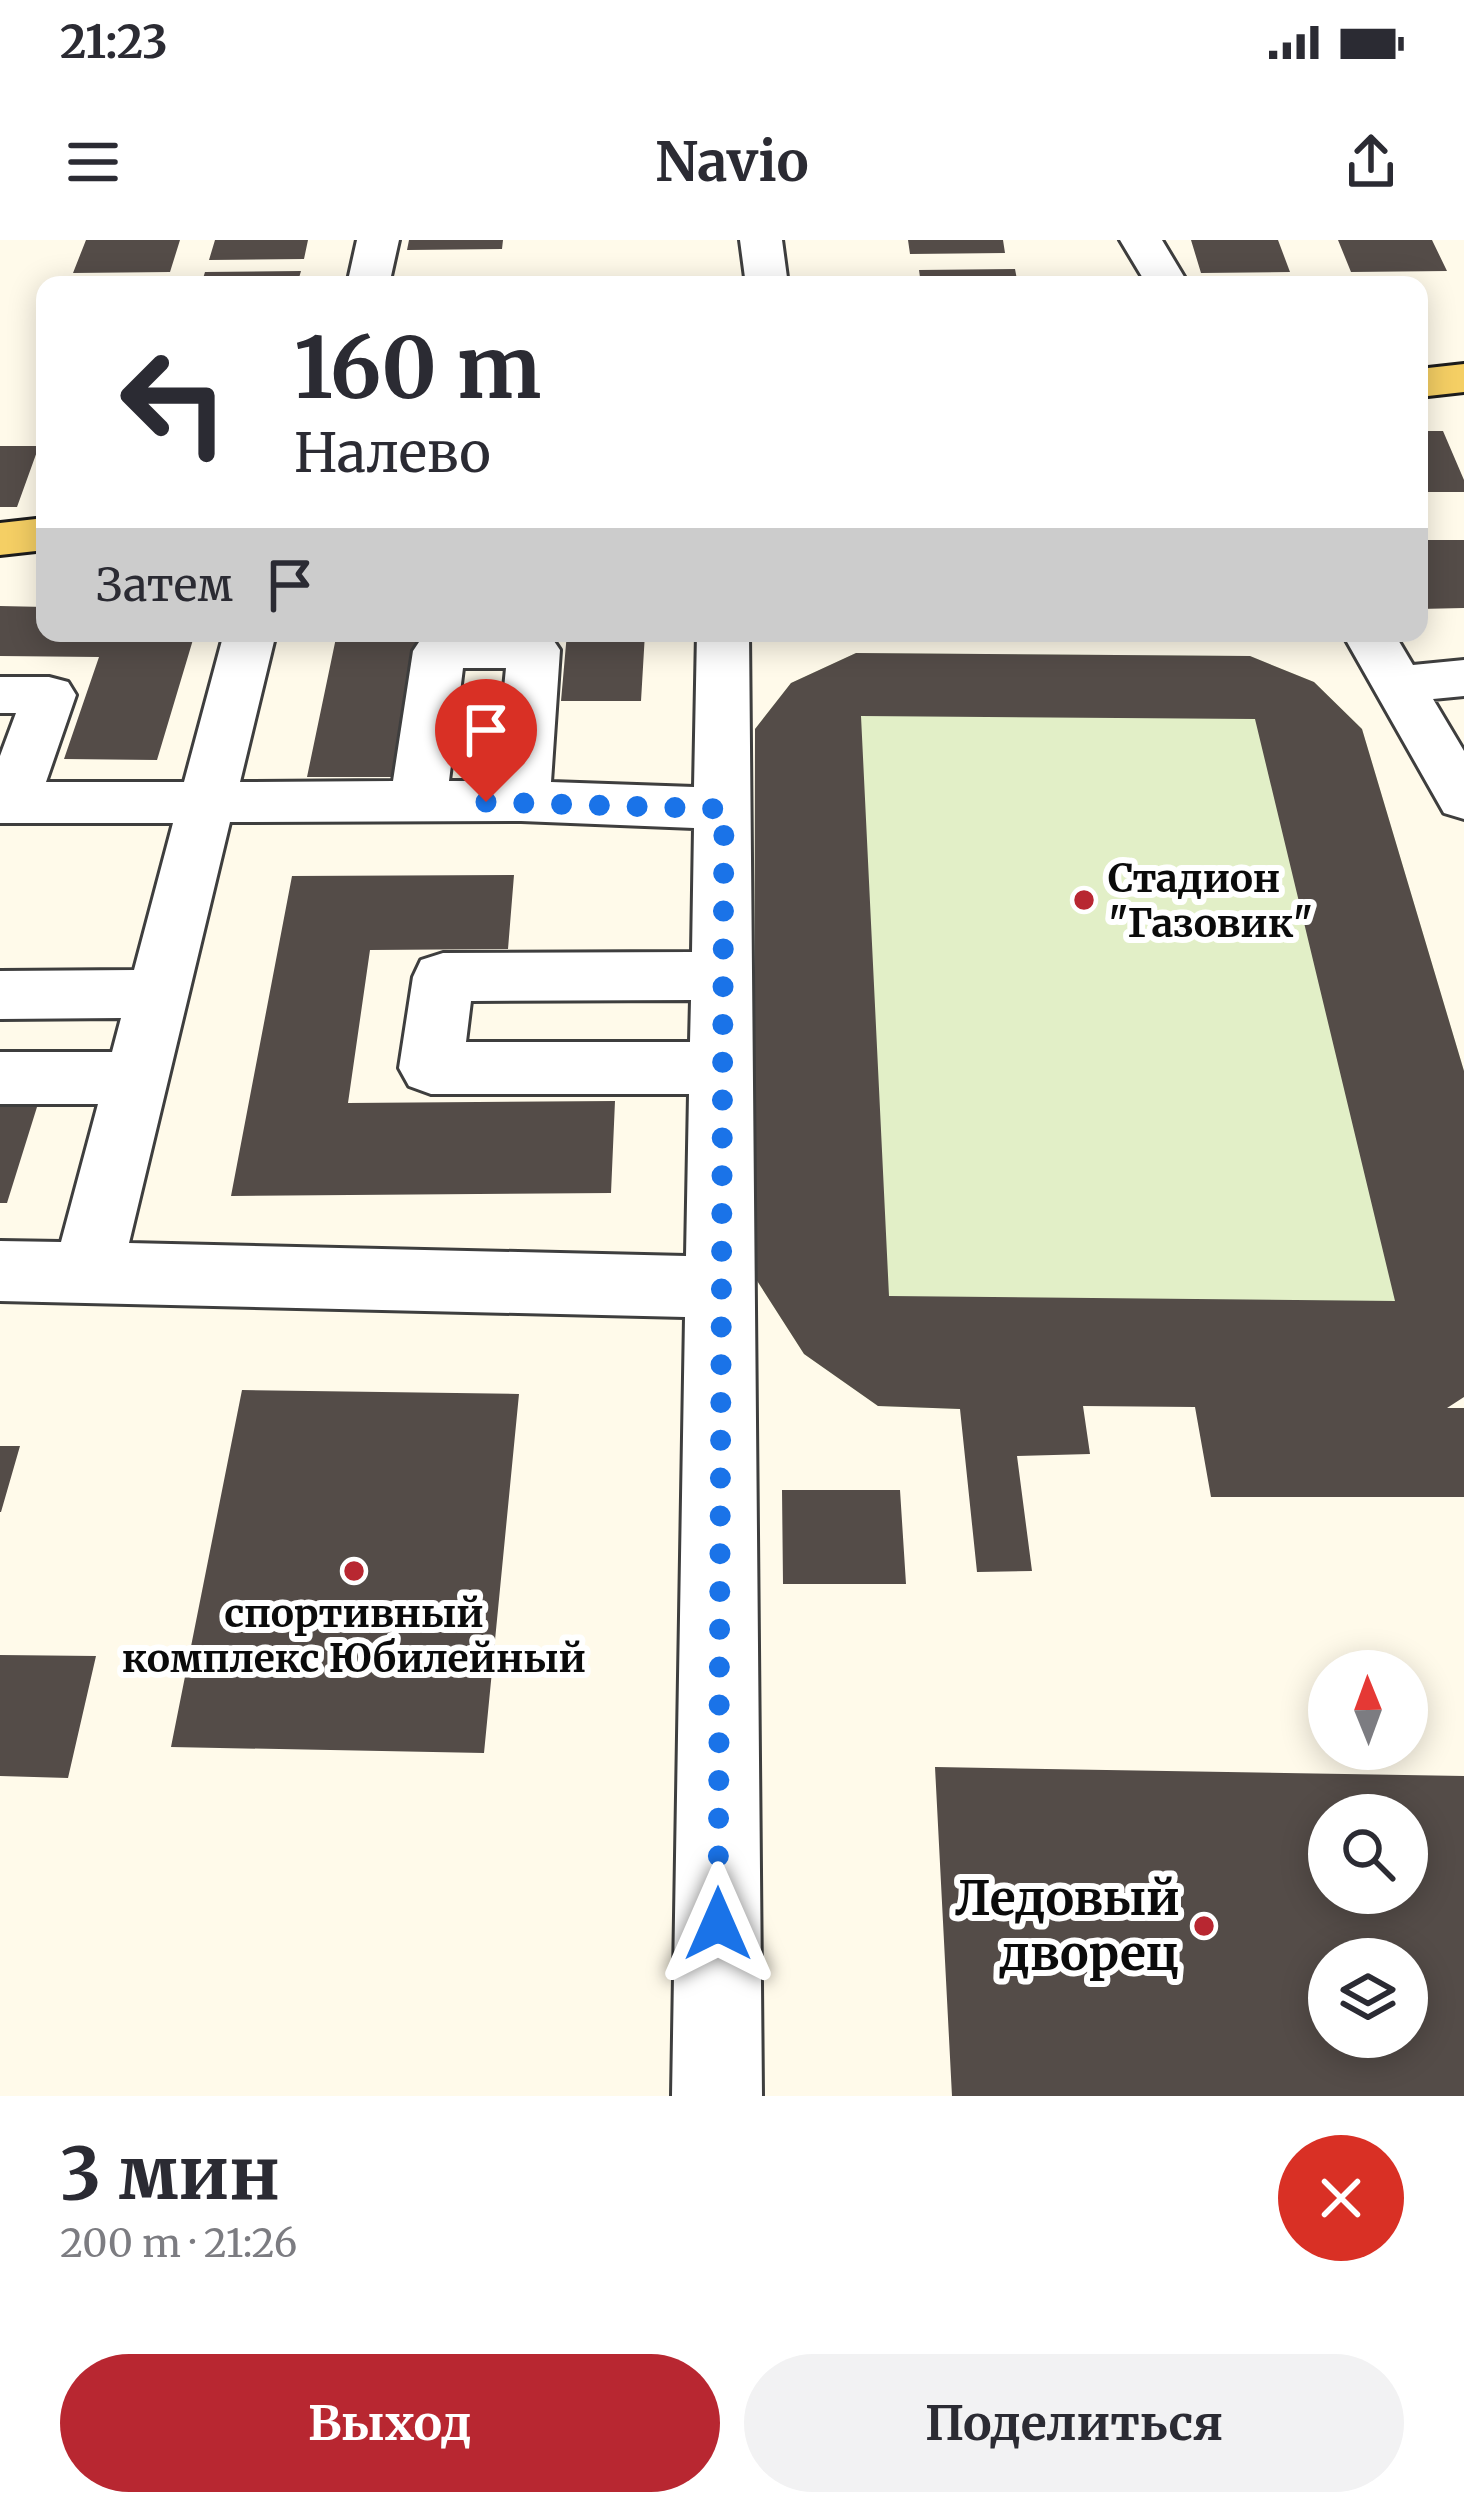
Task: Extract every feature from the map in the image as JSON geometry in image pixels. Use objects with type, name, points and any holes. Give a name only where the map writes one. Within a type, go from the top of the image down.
[{"type":"main road","points":[[1428,382],[1464,378]]},
{"type":"main road","points":[[0,538],[36,535]]},
{"type":"street","points":[[370,276],[379,240]]},
{"type":"street","points":[[760,240],[766,276]]},
{"type":"street","points":[[1141,240],[1163,276]]},
{"type":"street","points":[[88,1271],[248,642]]},
{"type":"street","points":[[717,2096],[723,642]]},
{"type":"street","points":[[1373,642],[1464,800]]},
{"type":"street","points":[[418,802],[440,651],[533,650],[520,801]]},
{"type":"street","points":[[1398,685],[1464,678]]},
{"type":"street","points":[[0,695],[49,694],[6,803],[520,801],[724,809]]},
{"type":"street","points":[[722,1068],[431,1068],[442,977],[723,976]]},
{"type":"street","points":[[0,995],[158,994]]},
{"type":"street","points":[[0,1078],[137,1078]]},
{"type":"street","points":[[0,1271],[719,1287]]},
{"type":"green space","name":"Стадион \"Газовик\"","points":[[856,653],[1250,656],[1314,682],[1362,729],[1464,1071],[1464,1397],[960,1409],[878,1406],[804,1354],[754,1276],[755,729],[791,683]]},
{"type":"building","points":[[86,240],[180,240],[170,272],[73,273]]},
{"type":"building","points":[[215,240],[308,240],[304,259],[209,260]]},
{"type":"building","points":[[409,240],[503,240],[502,249],[407,250]]},
{"type":"building","points":[[908,240],[1003,240],[1005,253],[910,254]]},
{"type":"building","points":[[1191,240],[1278,240],[1290,272],[1201,273]]},
{"type":"building","points":[[1338,240],[1432,240],[1447,271],[1351,272]]},
{"type":"building","points":[[1015,269],[1016,276],[920,276],[919,270]]},
{"type":"building","points":[[301,271],[300,276],[204,276],[205,272]]},
{"type":"building","points":[[1428,431],[1443,431],[1464,480],[1464,492],[1428,492]]},
{"type":"building","points":[[0,446],[36,446],[17,507],[0,507]]},
{"type":"building","points":[[1428,540],[1464,540],[1464,608],[1428,609]]},
{"type":"building","points":[[0,606],[36,607],[36,642],[192,642],[157,760],[64,759],[99,657],[0,656]]},
{"type":"building","points":[[335,642],[426,642],[404,777],[307,777]]},
{"type":"building","points":[[566,642],[644,642],[641,701],[561,701]]},
{"type":"building","points":[[856,653],[1250,656],[1314,682],[1362,729],[1464,1071],[1464,1397],[1447,1408],[1464,1408],[1464,1497],[1211,1497],[1195,1407],[1083,1406],[1090,1454],[1017,1456],[1032,1571],[977,1572],[960,1409],[878,1406],[804,1354],[754,1276],[755,729],[791,683]],"holes":[[[861,716],[1255,719],[1395,1301],[889,1296]]]},
{"type":"building","points":[[514,875],[508,949],[370,950],[348,1103],[615,1101],[611,1193],[231,1196],[292,876]]},
{"type":"building","points":[[0,1107],[37,1107],[7,1203],[0,1203]]},
{"type":"building","name":"спортивный комплекс Юбилейный","points":[[242,1390],[519,1394],[484,1753],[171,1747]]},
{"type":"building","points":[[0,1446],[20,1446],[1,1512],[0,1512]]},
{"type":"building","points":[[782,1490],[900,1490],[906,1584],[783,1584]]},
{"type":"building","points":[[0,1655],[96,1656],[68,1778],[0,1776]]},
{"type":"building","name":"Ледовый дворец","points":[[935,1767],[1464,1776],[1464,2096],[952,2096]]},
{"type":"place","name":"Стадион \"Газовик\"","points":[[1084,900]]},
{"type":"place","name":"спортивный комплекс Юбилейный","points":[[354,1571]]},
{"type":"place","name":"Ледовый дворец","points":[[1204,1926]]},
{"type":"route","points":[[486,802],[724,809],[718,1924]]}]
